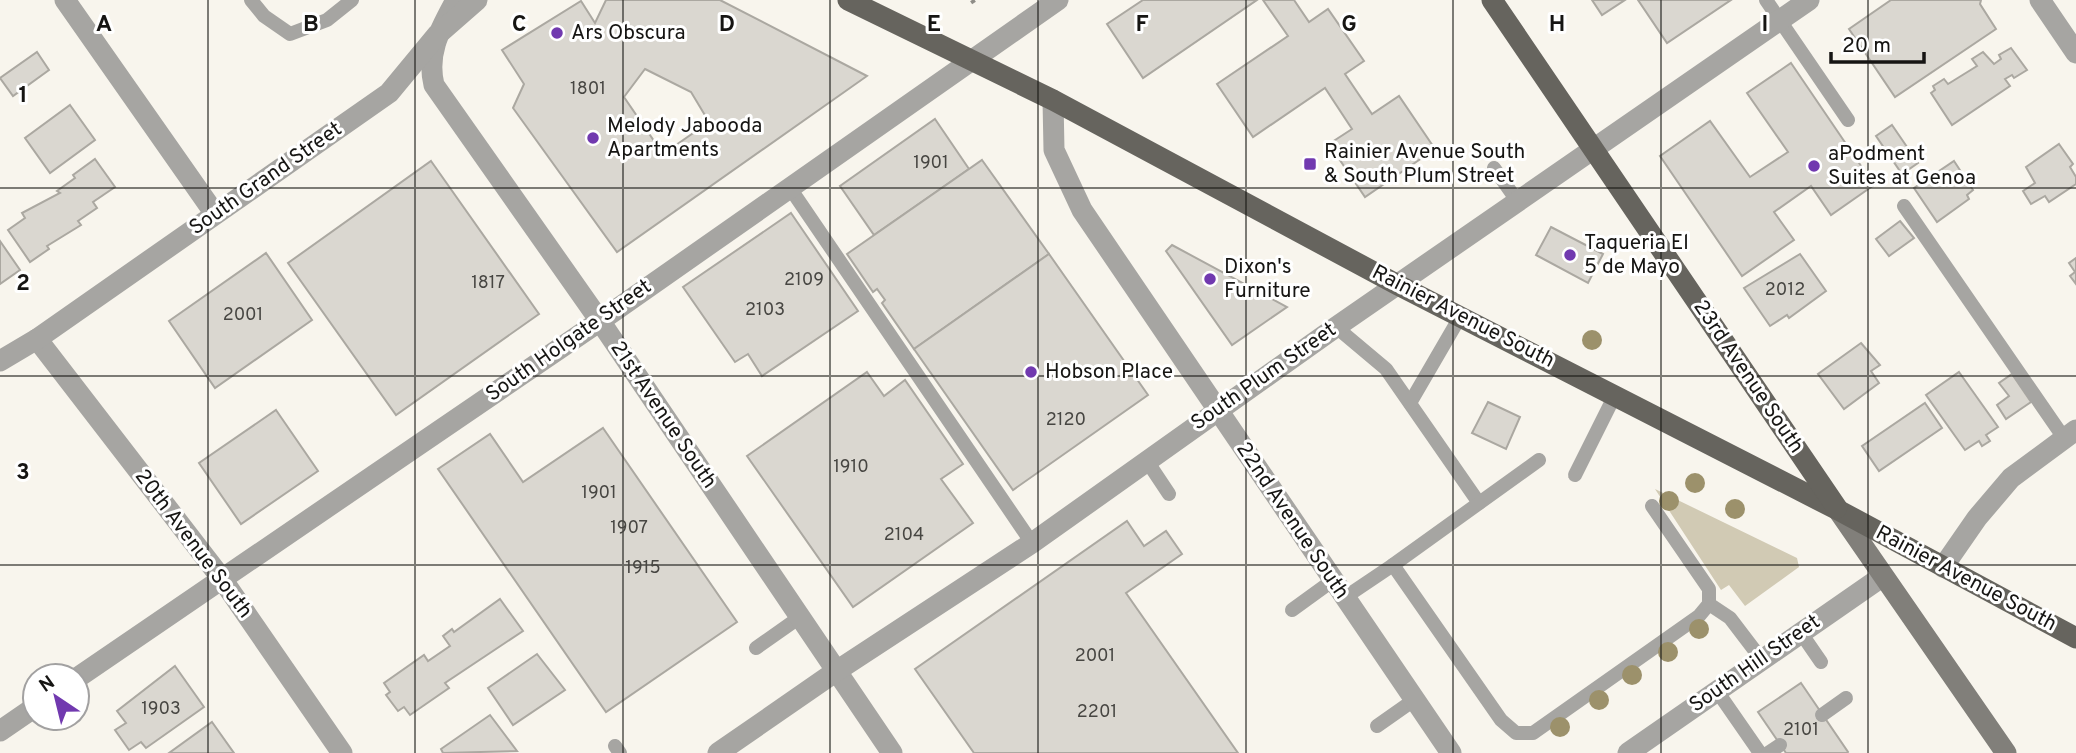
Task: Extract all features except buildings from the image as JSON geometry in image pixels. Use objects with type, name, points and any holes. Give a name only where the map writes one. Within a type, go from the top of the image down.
[{"type":"main road","name":"Rainier Avenue South","points":[[848,0],[970,62],[1053,100],[1398,285],[1838,510],[2076,638]]},
{"type":"main road","name":"23rd Avenue South","points":[[1492,0],[2006,753]]},
{"type":"street","points":[[65,0],[215,214]]},
{"type":"street","name":"21st Avenue South","points":[[456,0],[437,35],[430,67],[434,85],[600,321],[892,753]]},
{"type":"street","name":"South Grand Street","points":[[0,361],[37,339],[389,93],[437,35],[477,0]]},
{"type":"street","name":"South Holgate Street","points":[[91,668],[600,321],[1058,0]]},
{"type":"street","name":"South Plum Street","points":[[718,753],[835,672],[1032,543],[1217,410],[1809,0]]},
{"type":"street","points":[[2040,0],[2076,53]]},
{"type":"street","name":"22nd Avenue South","points":[[1053,100],[1054,150],[1082,210],[1451,753]]},
{"type":"street","name":"20th Avenue South","points":[[37,339],[222,579],[342,753]]},
{"type":"street","points":[[1943,567],[1977,518],[2011,478],[2070,434]]},
{"type":"street","name":"South Hill Street","points":[[1628,753],[1883,576]]},
{"type":"street","points":[[0,732],[21,717]]},
{"type":"lane","points":[[251,0],[264,16],[290,34],[327,20],[352,0]]},
{"type":"lane","points":[[1766,0],[1847,120]]},
{"type":"lane","points":[[1494,168],[1518,202]]},
{"type":"lane","points":[[790,188],[1032,543]]},
{"type":"lane","points":[[1904,205],[2070,434]]},
{"type":"lane","points":[[1410,403],[1460,317]]},
{"type":"lane","points":[[1336,327],[1386,369],[1479,503]]},
{"type":"lane","points":[[1575,475],[1615,395]]},
{"type":"lane","points":[[1292,610],[1393,565],[1539,460]]},
{"type":"lane","points":[[1147,461],[1169,494]]},
{"type":"lane","points":[[1393,565],[1502,720],[1516,733],[1533,733],[1699,616],[1709,604],[1709,589],[1652,506]]},
{"type":"lane","points":[[1709,604],[1730,618],[1762,660]]},
{"type":"lane","points":[[755,648],[800,617]]},
{"type":"lane","points":[[1801,633],[1821,662]]},
{"type":"lane","points":[[1717,691],[1760,753]]},
{"type":"lane","points":[[1822,715],[1846,698]]},
{"type":"lane","points":[[1377,726],[1414,700]]},
{"type":"shaded area","points":[[1655,489],[1797,558],[1799,567],[1745,606],[1729,585],[1721,590]]},
{"type":"place","name":"Ars Obscura","points":[[557,33]]},
{"type":"place","name":"Melody Jabooda Apartments","points":[[593,138]]},
{"type":"place","name":"Rainier Avenue South & South Plum Street","points":[[1310,164]]},
{"type":"place","name":"aPodment Suites at Genoa","points":[[1814,166]]},
{"type":"place","name":"Taqueria El 5 de Mayo","points":[[1570,255]]},
{"type":"place","name":"Dixon's Furniture","points":[[1210,279]]},
{"type":"place","name":"Hobson Place","points":[[1031,372]]}]
